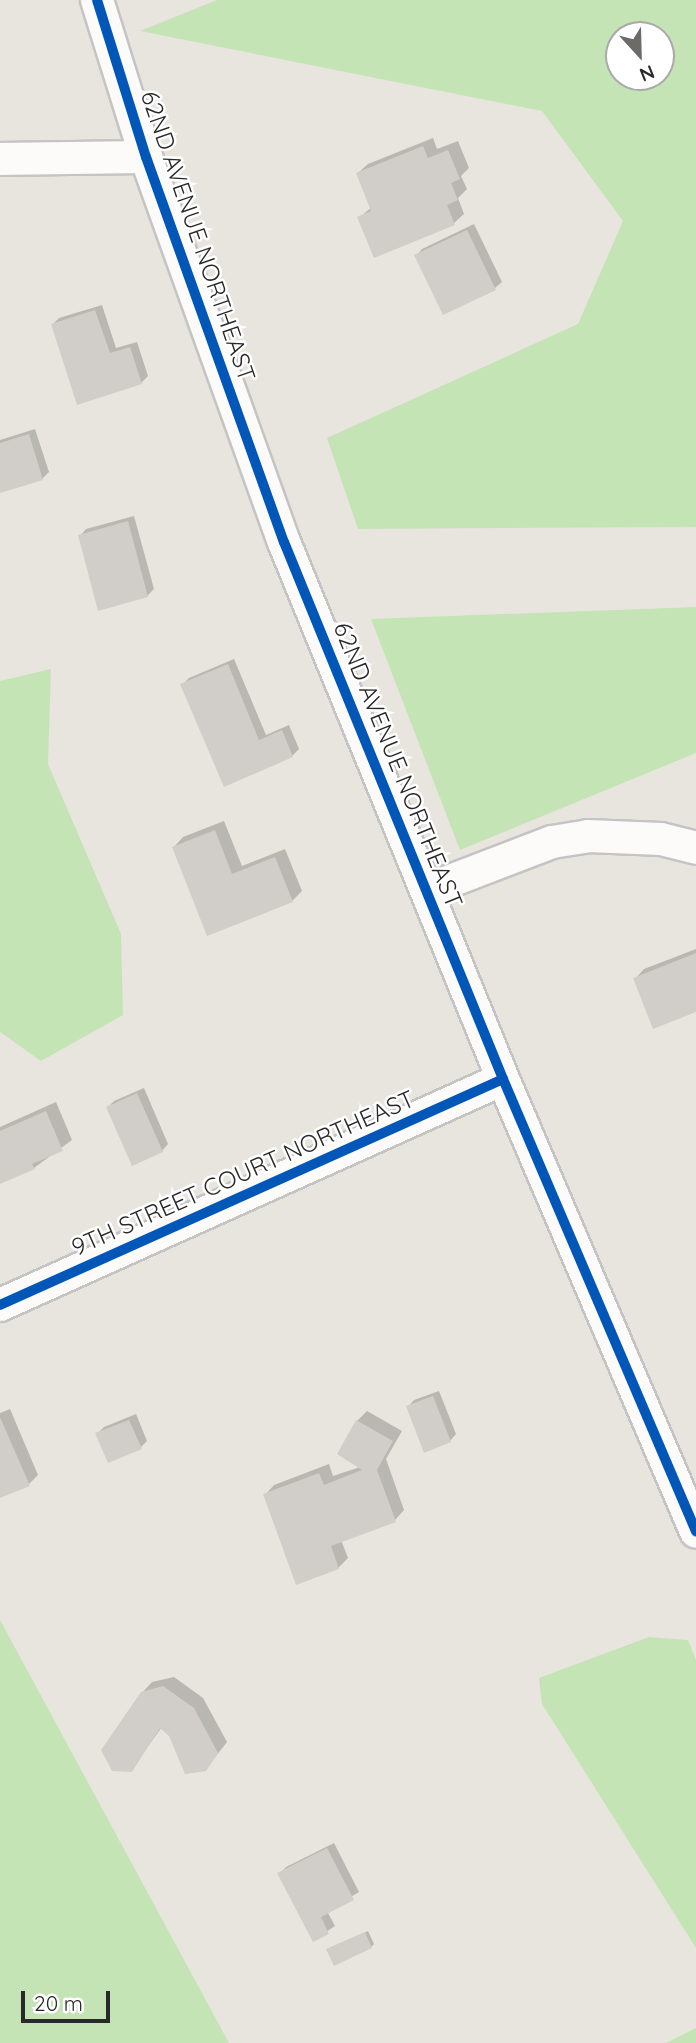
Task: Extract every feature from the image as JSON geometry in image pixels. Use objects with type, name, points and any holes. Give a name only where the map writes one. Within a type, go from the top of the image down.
[{"type":"street","name":"62ND AVENUE NORTHEAST","points":[[97,0],[146,157],[284,542],[503,1079],[696,1532]]},
{"type":"street","points":[[0,159],[146,157]]},
{"type":"street","points":[[427,890],[552,842],[588,836],[661,838],[696,848]]},
{"type":"street","name":"9TH STREET COURT NORTHEAST","points":[[0,1305],[503,1079]]},
{"type":"green space","points":[[217,0],[696,0],[696,527],[358,529],[327,438],[578,324],[623,221],[542,111],[140,31]]},
{"type":"green space","points":[[696,607],[696,753],[460,850],[371,619]]},
{"type":"green space","points":[[51,669],[48,764],[121,934],[123,1015],[41,1061],[0,1032],[0,681]]},
{"type":"green space","points":[[0,1620],[229,2043],[0,2043]]},
{"type":"green space","points":[[649,1637],[688,1640],[696,1660],[696,1948],[542,1704],[539,1678]]},
{"type":"green space","points":[[696,2028],[696,2043],[666,2043]]},
{"type":"building","points":[[423,146],[428,158],[448,150],[460,179],[451,183],[458,200],[447,205],[455,225],[374,258],[357,217],[371,211],[356,173]]},
{"type":"building","points":[[467,230],[496,290],[443,315],[414,255]]},
{"type":"building","points":[[95,310],[110,353],[130,347],[142,384],[77,405],[51,324]]},
{"type":"building","points":[[29,434],[43,480],[0,493],[0,443]]},
{"type":"building","points":[[128,521],[148,597],[98,611],[78,535]]},
{"type":"building","points":[[228,664],[259,740],[282,730],[293,757],[224,787],[180,684]]},
{"type":"building","points":[[215,830],[232,874],[275,857],[293,902],[207,936],[172,847]]},
{"type":"building","points":[[696,953],[696,1012],[653,1029],[633,978]]},
{"type":"building","points":[[137,1093],[163,1152],[132,1166],[106,1107]]},
{"type":"building","points":[[46,1111],[63,1151],[32,1164],[35,1169],[0,1184],[0,1131]]},
{"type":"building","points":[[433,1396],[451,1442],[424,1453],[406,1406]]},
{"type":"building","points":[[0,1417],[30,1486],[0,1498]]},
{"type":"building","points":[[129,1420],[142,1449],[108,1463],[95,1433]]},
{"type":"building","points":[[356,1420],[393,1441],[377,1470],[396,1522],[331,1546],[339,1569],[296,1585],[263,1494],[319,1473],[324,1485],[362,1470],[337,1454]]},
{"type":"building","points":[[163,1686],[194,1708],[218,1753],[206,1771],[185,1774],[169,1736],[160,1728],[132,1772],[112,1771],[101,1750],[141,1692]]},
{"type":"building","points":[[327,1848],[354,1900],[321,1917],[329,1934],[313,1942],[277,1873]]},
{"type":"building","points":[[365,1932],[372,1948],[334,1966],[326,1949]]},
{"type":"cycle path","points":[[97,0],[146,157],[284,542],[503,1079],[696,1532]]},
{"type":"cycle path","points":[[0,1305],[503,1079]]}]
